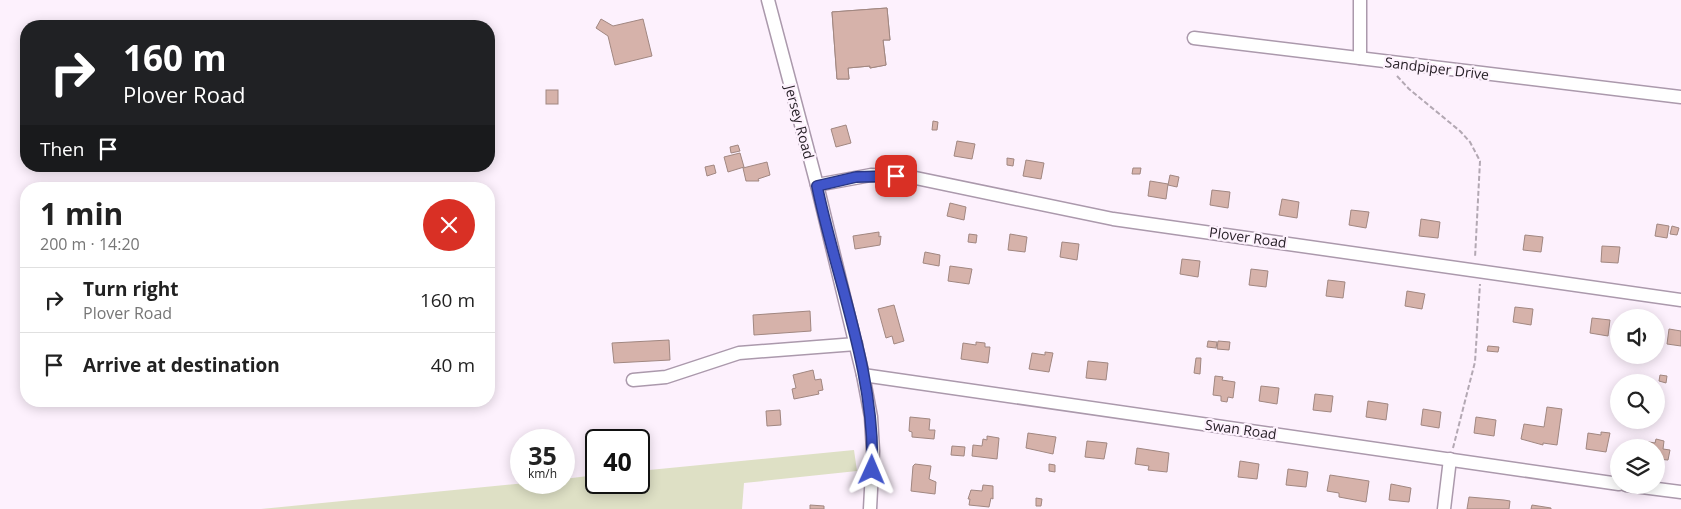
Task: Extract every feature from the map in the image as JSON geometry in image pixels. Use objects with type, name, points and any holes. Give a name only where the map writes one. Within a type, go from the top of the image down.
[{"type":"street","name":"Jersey Road","points":[[768,0],[864,375],[871,416],[873,450],[870,509]]},
{"type":"street","points":[[1360,0],[1360,58]]},
{"type":"street","name":"Sandpiper Drive","points":[[1194,38],[1681,97]]},
{"type":"street","name":"Plover Road","points":[[817,186],[871,175],[916,177],[1113,219],[1681,300]]},
{"type":"street","points":[[633,380],[666,377],[739,353],[856,344]]},
{"type":"street","name":"Swan Road","points":[[864,375],[1610,483]]},
{"type":"street","points":[[1444,509],[1450,459]]},
{"type":"street","points":[[1665,490],[1681,492]]},
{"type":"path","points":[[1383,62],[1409,89],[1460,131],[1470,142],[1480,161],[1477,271],[1481,295],[1475,362],[1450,459]]},
{"type":"green space","points":[[854,450],[857,471],[744,483],[742,509],[261,509],[510,485],[510,494],[575,494],[575,478],[585,476],[585,494],[650,494],[650,470]]},
{"type":"building","points":[[887,8],[890,40],[883,40],[886,65],[870,68],[870,66],[848,68],[849,79],[837,79],[832,12]],"holes":[[[860,38],[860,44],[848,44],[848,39]]]},
{"type":"building","points":[[887,8],[890,40],[883,40],[886,65],[870,68],[870,66],[848,68],[849,79],[837,79],[832,12]]},
{"type":"building","points":[[601,19],[613,26],[643,19],[652,56],[615,65],[608,36],[596,28]]},
{"type":"building","points":[[546,90],[558,90],[558,104],[546,104]]},
{"type":"building","points":[[933,121],[938,122],[937,130],[932,130]]},
{"type":"building","points":[[846,125],[851,143],[836,147],[831,129]]},
{"type":"building","points":[[957,141],[975,144],[972,159],[954,156]]},
{"type":"building","points":[[738,145],[740,151],[731,153],[730,147]]},
{"type":"building","points":[[740,153],[744,167],[728,172],[724,157]]},
{"type":"building","points":[[1007,158],[1014,159],[1013,166],[1007,165]]},
{"type":"building","points":[[1026,160],[1044,163],[1041,179],[1023,176]]},
{"type":"building","points":[[767,162],[770,175],[758,179],[759,181],[746,181],[743,168]]},
{"type":"building","points":[[714,165],[716,173],[707,176],[705,167]]},
{"type":"building","points":[[1133,168],[1141,168],[1140,174],[1132,174]]},
{"type":"building","points":[[1170,175],[1179,177],[1177,187],[1168,185]]},
{"type":"building","points":[[1150,181],[1168,184],[1166,199],[1148,196]]},
{"type":"building","points":[[1212,190],[1230,192],[1228,208],[1210,205]]},
{"type":"building","points":[[1282,199],[1299,202],[1297,218],[1279,215]]},
{"type":"building","points":[[950,203],[966,207],[964,220],[947,216]]},
{"type":"building","points":[[1351,210],[1369,212],[1366,228],[1349,225]]},
{"type":"building","points":[[1421,219],[1440,222],[1438,238],[1419,236]]},
{"type":"building","points":[[1657,224],[1669,226],[1667,238],[1655,236]]},
{"type":"building","points":[[1672,226],[1679,228],[1677,235],[1670,234]]},
{"type":"building","points":[[879,232],[879,237],[881,236],[880,245],[855,249],[853,236]]},
{"type":"building","points":[[969,234],[977,235],[976,243],[968,242]]},
{"type":"building","points":[[1010,234],[1027,237],[1025,252],[1008,250]]},
{"type":"building","points":[[1525,235],[1543,237],[1541,252],[1523,250]]},
{"type":"building","points":[[1062,242],[1079,244],[1077,260],[1060,257]]},
{"type":"building","points":[[1602,246],[1620,247],[1618,263],[1601,262]]},
{"type":"building","points":[[925,252],[940,255],[939,266],[923,263]]},
{"type":"building","points":[[1182,259],[1200,261],[1198,277],[1180,274]]},
{"type":"building","points":[[950,266],[972,269],[969,284],[948,281]]},
{"type":"building","points":[[1251,269],[1268,271],[1266,287],[1249,285]]},
{"type":"building","points":[[1328,280],[1345,282],[1343,298],[1326,296]]},
{"type":"building","points":[[1407,291],[1425,294],[1422,309],[1405,306]]},
{"type":"building","points":[[894,305],[904,341],[894,344],[892,336],[886,338],[878,309]]},
{"type":"building","points":[[1515,307],[1533,309],[1531,325],[1513,322]]},
{"type":"building","points":[[810,311],[811,331],[754,335],[753,315]]},
{"type":"building","points":[[1592,318],[1610,320],[1608,336],[1590,333]]},
{"type":"building","points":[[1669,329],[1681,331],[1681,346],[1667,344]]},
{"type":"building","points":[[669,340],[670,360],[614,363],[612,343]]},
{"type":"building","points":[[1208,341],[1217,342],[1216,348],[1207,347]]},
{"type":"building","points":[[1218,341],[1230,342],[1229,350],[1217,349]]},
{"type":"building","points":[[976,342],[985,343],[985,347],[990,347],[988,363],[961,359],[963,343],[976,345]]},
{"type":"building","points":[[1488,346],[1499,347],[1498,352],[1487,351]]},
{"type":"building","points":[[1045,352],[1053,353],[1049,372],[1029,369],[1032,353],[1045,355]]},
{"type":"building","points":[[1196,358],[1201,358],[1200,374],[1194,373]]},
{"type":"building","points":[[1088,361],[1108,363],[1106,380],[1086,378]]},
{"type":"building","points":[[813,370],[815,380],[821,379],[823,390],[818,391],[819,394],[794,399],[792,389],[796,388],[793,375]]},
{"type":"building","points":[[1215,376],[1223,377],[1222,380],[1235,382],[1233,398],[1228,397],[1227,402],[1221,401],[1221,396],[1213,395]]},
{"type":"building","points":[[1261,386],[1279,388],[1277,404],[1259,401]]},
{"type":"building","points":[[1315,394],[1333,396],[1331,412],[1313,410]]},
{"type":"building","points":[[1368,401],[1388,404],[1386,420],[1366,417]]},
{"type":"building","points":[[1547,407],[1562,409],[1557,445],[1543,443],[1543,445],[1521,439],[1524,424],[1544,427]]},
{"type":"building","points":[[1423,409],[1441,412],[1439,428],[1421,425]]},
{"type":"building","points":[[780,410],[781,425],[767,426],[766,411]]},
{"type":"building","points":[[910,417],[930,419],[929,430],[935,430],[934,439],[912,437],[912,432],[909,431]]},
{"type":"building","points":[[1476,417],[1496,420],[1494,436],[1474,433]]},
{"type":"building","points":[[1601,432],[1610,433],[1606,452],[1586,449],[1588,433],[1601,435]]},
{"type":"building","points":[[1028,433],[1056,437],[1053,454],[1026,448]]},
{"type":"building","points":[[987,436],[999,438],[997,459],[972,456],[973,445],[982,446],[983,439],[987,440]]},
{"type":"building","points":[[1087,441],[1107,443],[1104,459],[1085,457]]},
{"type":"building","points":[[952,446],[965,447],[964,456],[951,455]]},
{"type":"building","points":[[1137,448],[1169,453],[1167,472],[1148,470],[1149,466],[1135,464]]},
{"type":"building","points":[[1665,449],[1670,450],[1668,460],[1665,460]]},
{"type":"building","points":[[1240,461],[1259,464],[1257,479],[1238,477]]},
{"type":"building","points":[[915,464],[931,466],[929,479],[936,482],[935,494],[911,491],[913,466]]},
{"type":"building","points":[[1049,464],[1055,465],[1055,472],[1049,471]]},
{"type":"building","points":[[1288,469],[1308,472],[1306,487],[1286,485]]},
{"type":"building","points":[[1330,475],[1369,481],[1366,502],[1339,497],[1339,493],[1327,491]]},
{"type":"building","points":[[1391,484],[1411,488],[1409,502],[1389,500]]},
{"type":"building","points":[[983,485],[993,486],[993,499],[991,498],[989,507],[969,505],[970,499],[968,499],[971,490],[982,491]]},
{"type":"building","points":[[1469,497],[1510,501],[1509,509],[1467,509]]},
{"type":"building","points":[[1036,498],[1042,499],[1041,506],[1036,506]]},
{"type":"building","points":[[810,505],[824,506],[824,509],[810,509]]},
{"type":"building","points":[[1532,505],[1551,508],[1551,509],[1531,509]]},
{"type":"route","points":[[872,470],[871,416],[864,375],[817,186],[871,175],[896,176]]}]
